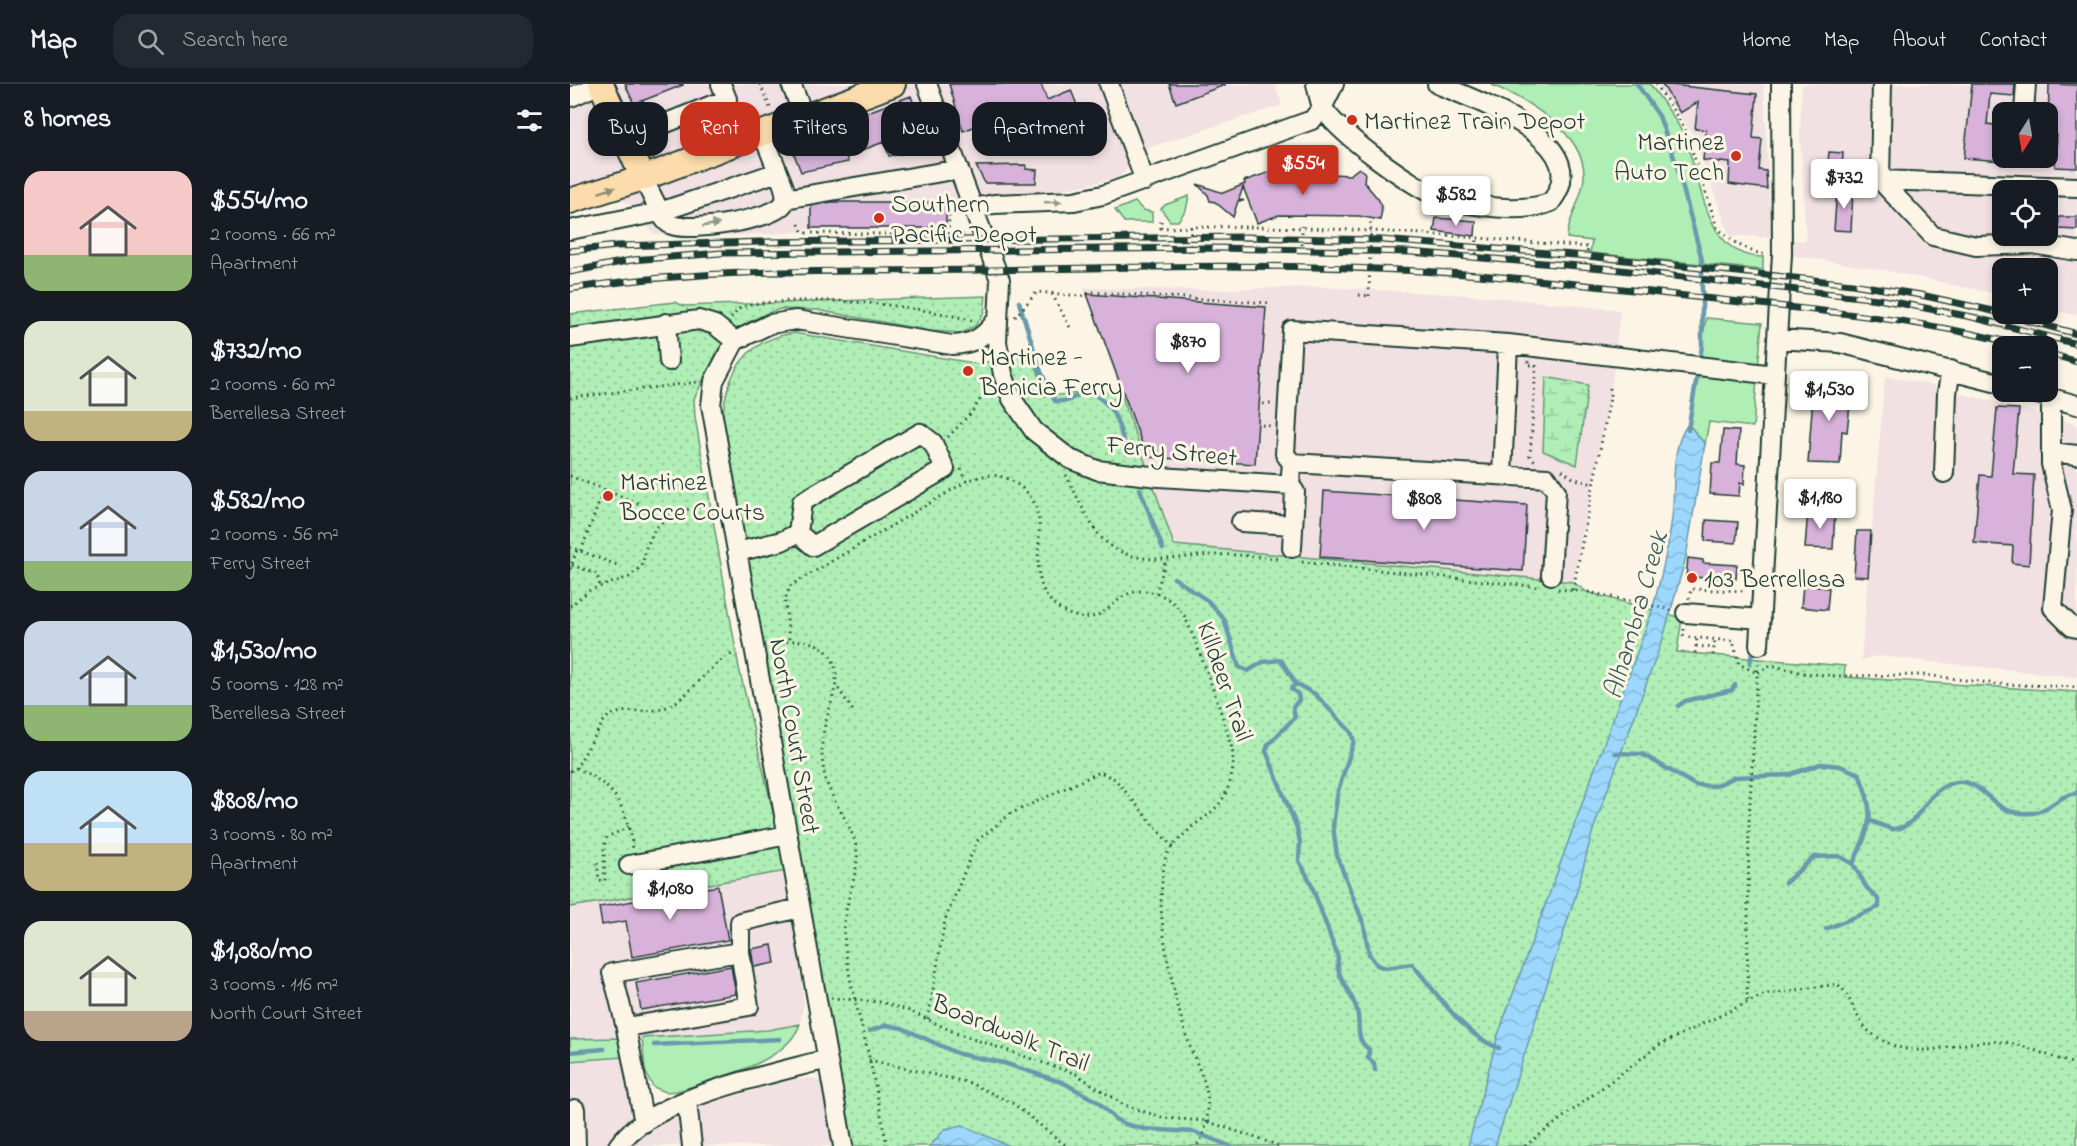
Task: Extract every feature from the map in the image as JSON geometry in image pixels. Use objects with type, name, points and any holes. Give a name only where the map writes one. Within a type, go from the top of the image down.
[{"type":"main road","points":[[600,84],[609,102]]},
{"type":"main road","points":[[842,102],[892,84]]},
{"type":"main road","points":[[572,195],[643,178],[772,124]]},
{"type":"main road","points":[[633,156],[643,178]]},
{"type":"street","points":[[571,97],[600,84]]},
{"type":"street","points":[[668,122],[727,99],[721,84]]},
{"type":"street","points":[[791,84],[798,102]]},
{"type":"street","name":"Ferry Street","points":[[927,84],[959,169],[967,205],[1000,280],[1007,317],[999,357],[1012,399],[1034,431],[1070,459],[1116,474],[1290,485]]},
{"type":"street","points":[[1108,84],[1145,181]]},
{"type":"street","points":[[1316,84],[1322,108],[1351,138],[1422,189],[1443,198],[1528,209],[1551,202],[1561,187],[1562,170],[1556,156],[1542,140],[1503,111],[1437,84]]},
{"type":"street","points":[[967,205],[1074,201],[1145,181],[1312,120],[1322,108],[1334,84]]},
{"type":"street","points":[[1759,645],[1784,218],[1781,84]]},
{"type":"street","points":[[1882,84],[1880,180],[1933,236],[1976,246],[2032,244],[2077,251]]},
{"type":"street","points":[[2025,102],[2026,84]]},
{"type":"street","points":[[643,178],[669,225],[684,228],[759,218],[779,209],[786,195],[767,125]]},
{"type":"street","points":[[785,199],[959,169]]},
{"type":"street","points":[[570,230],[660,212],[778,172]]},
{"type":"street","points":[[1880,180],[2077,187]]},
{"type":"street","points":[[570,338],[666,323],[707,322],[735,341],[770,324],[796,320],[937,343],[965,344],[985,336],[1007,317]]},
{"type":"street","points":[[666,323],[669,361]]},
{"type":"street","points":[[1292,556],[1295,492],[1290,485],[1292,463],[1285,454],[1292,330],[1508,344],[1775,375]]},
{"type":"street","points":[[1778,339],[1840,343],[1992,381]]},
{"type":"street","name":"North Court Street","points":[[735,341],[714,381],[711,405],[843,1146]]},
{"type":"street","points":[[1502,475],[1508,344]]},
{"type":"street","points":[[1944,472],[1947,393],[1951,370]]},
{"type":"street","points":[[2058,399],[2077,405]]},
{"type":"street","points":[[2050,402],[2051,464],[2062,510],[2053,608],[2072,627],[2077,628]]},
{"type":"street","points":[[920,433],[933,442],[945,469],[813,546],[798,533],[802,502],[920,433]]},
{"type":"street","points":[[2051,452],[2077,455]]},
{"type":"street","points":[[1292,463],[1540,477],[1552,483],[1556,491],[1551,575]]},
{"type":"street","points":[[1241,522],[1293,525]]},
{"type":"street","points":[[736,552],[782,542],[798,533]]},
{"type":"street","points":[[1685,613],[1761,619]]},
{"type":"street","points":[[629,865],[788,835]]},
{"type":"street","points":[[627,1027],[749,1005],[740,952],[740,922],[800,908]]},
{"type":"street","points":[[644,1123],[627,1027],[612,973],[740,952]]},
{"type":"street","points":[[618,1146],[644,1123],[687,1101],[735,1083],[826,1059]]},
{"type":"street","points":[[687,1101],[693,1146]]},
{"type":"street","points":[[575,1109],[576,1146]]},
{"type":"path","points":[[760,84],[767,125]]},
{"type":"path","points":[[1656,84],[1685,129],[1717,227],[1726,237],[1756,254],[1772,256]]},
{"type":"path","points":[[948,234],[950,205],[967,205]]},
{"type":"path","points":[[1359,295],[1369,296],[1371,218]]},
{"type":"path","points":[[1161,222],[1161,228],[1302,226],[1587,247],[1585,270]]},
{"type":"path","points":[[799,224],[801,231],[807,233],[971,236]]},
{"type":"path","points":[[1302,226],[1302,251]]},
{"type":"path","points":[[1190,252],[1191,227]]},
{"type":"path","points":[[1476,260],[1477,238]]},
{"type":"path","points":[[1007,317],[1037,292],[1081,296],[1091,292],[1269,303]]},
{"type":"path","points":[[1053,294],[1071,329]]},
{"type":"path","points":[[730,319],[739,309],[751,304],[843,302],[893,306],[977,322]]},
{"type":"path","points":[[1529,357],[1528,365],[1536,365],[1530,456],[1536,462],[1546,464]]},
{"type":"path","points":[[945,440],[972,412],[992,381]]},
{"type":"path","points":[[570,398],[700,382]]},
{"type":"path","points":[[1573,590],[1610,398],[1610,387]]},
{"type":"path","points":[[956,460],[967,481]]},
{"type":"path","points":[[1557,467],[1573,478],[1593,484]]},
{"type":"path","points":[[1065,469],[1098,534],[1130,555],[1166,560],[1214,555],[1292,556],[1588,592],[1685,613]]},
{"type":"path","points":[[789,639],[785,601],[790,586],[967,481],[982,475],[1000,475],[1028,493],[1040,520],[1041,581],[1047,596],[1059,609],[1078,617],[1089,617],[1101,614],[1132,592],[1141,590],[1156,593],[1166,560]]},
{"type":"path","points":[[570,476],[640,504]]},
{"type":"path","points":[[600,586],[597,574],[571,567],[604,489]]},
{"type":"path","points":[[570,606],[590,590],[629,577],[642,566],[646,548],[655,529],[672,513],[708,506]]},
{"type":"path","points":[[570,547],[617,565]]},
{"type":"path","name":"Killdeer Trail","points":[[1156,593],[1176,606],[1184,616],[1229,738],[1233,757],[1232,774],[1223,798],[1167,854],[1161,902],[1168,962],[1187,1039],[1207,1091],[1206,1120],[1198,1144]]},
{"type":"path","points":[[1695,653],[1697,638]]},
{"type":"path","points":[[762,647],[789,639],[809,642],[823,648],[834,662],[835,684],[822,751],[829,792],[855,842],[857,852],[846,904],[844,931],[854,998],[887,1146]]},
{"type":"path","points":[[1713,655],[1715,639]]},
{"type":"path","points":[[1733,641],[1739,664],[1757,673]]},
{"type":"path","points":[[1747,1001],[1749,821],[1759,645]]},
{"type":"path","points":[[1696,646],[1714,648]]},
{"type":"path","points":[[570,771],[576,768],[605,719],[612,713],[651,712],[670,706],[698,682],[717,660],[735,653]]},
{"type":"path","points":[[1757,673],[1772,665],[1803,674],[1924,675],[1998,684],[2077,687]]},
{"type":"path","points":[[835,684],[854,712]]},
{"type":"path","points":[[576,768],[609,786],[619,801],[632,842]]},
{"type":"path","points":[[928,1019],[945,920],[977,841],[1010,814],[1100,772],[1115,779],[1173,848]]},
{"type":"path","points":[[597,863],[599,880],[605,880],[604,846],[607,837],[629,827]]},
{"type":"path","points":[[1525,1146],[1659,1045],[1763,995],[1837,984],[1843,989],[1855,1013],[1870,1032],[1890,1044],[1919,1052],[2002,1042],[2077,1064]]},
{"type":"path","name":"Boardwalk Trail","points":[[825,998],[854,998],[881,1002],[928,1019],[956,1033],[1076,1074],[1124,1105],[1164,1118],[1206,1120],[1280,1146]]},
{"type":"path","points":[[869,1060],[938,1074],[978,1087],[1014,1104],[1066,1146]]},
{"type":"shaded area","points":[[570,84],[1275,84],[1282,105],[1150,147],[1118,178],[1050,192],[958,198],[946,230],[811,228],[791,233],[692,237],[654,234],[631,206],[603,188],[570,201]]},
{"type":"shaded area","points":[[1656,84],[1764,84],[1771,237],[1730,236],[1692,133]]},
{"type":"shaded area","points":[[1802,84],[2077,84],[2077,316],[2058,311],[2058,258],[1992,258],[1992,293],[1884,270],[1792,255],[1794,240],[1806,241],[1800,135]]},
{"type":"shaded area","points":[[1322,287],[1484,296],[1620,310],[1611,392],[1573,582],[1174,545],[1084,288],[1203,290]]},
{"type":"shaded area","points":[[1885,376],[1933,385],[1938,391],[1954,395],[1959,393],[2040,413],[2042,418],[2058,423],[2062,419],[2077,425],[2077,677],[1878,656],[1861,660]]},
{"type":"shaded area","points":[[787,871],[804,1002],[800,1024],[768,1030],[642,1038],[570,1039],[570,907]]},
{"type":"shaded area","points":[[623,1057],[651,1128],[682,1111],[790,1080],[810,1078],[819,1080],[824,1087],[834,1146],[570,1146],[570,1061]]},
{"type":"green space","points":[[1490,84],[1650,84],[1681,130],[1715,228],[1727,243],[1743,253],[1763,257],[1763,270],[1590,253],[1592,241],[1567,238],[1584,177],[1582,161],[1575,146],[1564,132],[1536,108]]},
{"type":"green space","points":[[1189,196],[1186,210],[1178,221],[1170,221],[1161,209],[1165,205]]},
{"type":"green space","points":[[1135,202],[1143,210],[1152,212],[1152,222],[1124,222],[1115,210]]},
{"type":"green space","points":[[986,296],[984,313],[975,326],[962,333],[931,331],[817,310],[780,309],[749,322],[718,350],[694,399],[695,417],[739,668],[787,871],[570,907],[570,314],[675,302],[684,306]]},
{"type":"green space","points":[[1706,318],[1762,323],[1753,427],[1709,422],[1705,444],[1688,424]]},
{"type":"green space","points":[[794,333],[979,364],[1032,351],[1045,396],[1120,390],[1174,545],[1573,582],[1587,592],[1682,618],[1677,652],[1845,666],[1844,677],[2077,692],[2077,1146],[851,1146],[825,992],[804,893],[723,417],[729,386],[742,360],[764,342]]},
{"type":"green space","points":[[1546,377],[1588,385],[1577,465],[1543,451]]},
{"type":"green space","points":[[800,1024],[792,1038],[765,1060],[728,1075],[677,1091],[666,1092],[653,1087],[645,1071],[642,1038],[768,1030]]},
{"type":"green space","points":[[619,1038],[623,1057],[570,1061],[570,1039]]},
{"type":"water","points":[[1688,424],[1705,444],[1686,557],[1663,638],[1593,830],[1577,891],[1495,1146],[1468,1146],[1498,1035],[1651,614],[1670,530],[1678,445]]},
{"type":"water","points":[[962,1125],[1009,1146],[930,1146],[945,1129]]},
{"type":"building","points":[[625,84],[683,84],[639,102],[633,102]]},
{"type":"building","points":[[949,84],[1041,84],[1047,100],[1071,90],[1076,102],[972,102],[972,128],[963,131],[960,121],[960,102],[954,102]]},
{"type":"building","points":[[1169,84],[1225,84],[1225,85],[1176,103]]},
{"type":"building","points":[[1662,84],[1757,94],[1753,138],[1762,139],[1759,170],[1766,171],[1767,189],[1729,184],[1730,163],[1703,160],[1706,130],[1695,129],[1698,102],[1680,113]]},
{"type":"building","points":[[1972,84],[2015,84],[2014,96],[1990,94],[1987,124],[1992,125],[1992,160],[1964,158]]},
{"type":"building","points":[[2049,84],[2077,85],[2077,168],[2058,167],[2058,102],[2049,102]]},
{"type":"building","points":[[911,96],[913,102],[895,102]]},
{"type":"building","points":[[881,107],[881,143],[869,148],[869,111]]},
{"type":"building","points":[[1829,152],[1843,153],[1841,183],[1826,182]]},
{"type":"building","points":[[795,156],[846,156],[848,162],[801,172]]},
{"type":"building","points":[[1026,165],[1026,169],[1037,170],[1036,183],[985,183],[976,166]]},
{"type":"building","points":[[1359,168],[1365,172],[1364,182],[1379,200],[1382,210],[1380,220],[1359,216],[1279,215],[1257,223],[1243,187],[1239,199],[1244,201],[1238,201],[1233,217],[1215,202],[1210,201],[1208,195],[1197,184],[1223,193],[1245,184],[1244,181],[1273,171],[1350,175]]},
{"type":"building","points":[[1837,189],[1853,190],[1851,231],[1834,230]]},
{"type":"building","name":"Southern Pacific Depot","points":[[831,202],[946,202],[946,228],[811,228],[811,206]]},
{"type":"building","points":[[2059,217],[2077,217],[2077,230],[2058,229]]},
{"type":"building","points":[[1436,218],[1476,221],[1475,236],[1434,231]]},
{"type":"building","points":[[1087,294],[1266,307],[1255,464],[1147,457]]},
{"type":"building","points":[[1814,383],[1852,386],[1847,432],[1842,431],[1840,464],[1808,463]]},
{"type":"building","points":[[1997,408],[2019,409],[2013,474],[2034,475],[2029,565],[2012,563],[2013,546],[1974,543],[1980,475],[1991,476]]},
{"type":"building","points":[[1723,430],[1739,431],[1737,464],[1745,465],[1744,484],[1740,483],[1739,496],[1710,494],[1712,463],[1720,463]]},
{"type":"building","points":[[1324,491],[1527,505],[1523,571],[1320,557]]},
{"type":"building","points":[[1808,510],[1835,511],[1833,549],[1805,548]]},
{"type":"building","points":[[1706,520],[1738,522],[1736,543],[1705,541]]},
{"type":"building","points":[[1857,531],[1871,531],[1868,577],[1854,576]]},
{"type":"building","points":[[1688,558],[1703,560],[1703,563],[1737,565],[1736,579],[1686,577]]},
{"type":"building","points":[[1803,585],[1829,588],[1827,610],[1801,607]]},
{"type":"building","points":[[718,886],[728,940],[632,957],[626,921],[602,925],[599,907]]},
{"type":"building","points":[[772,945],[775,963],[754,967],[751,949]]},
{"type":"building","points":[[731,966],[736,994],[641,1010],[636,983]]},
{"type":"waterway","name":"Alhambra Creek","points":[[1637,84],[1659,116],[1677,166],[1702,260],[1702,346],[1699,362]]},
{"type":"waterway","points":[[1019,302],[1041,372],[1055,401],[1067,401],[1086,391],[1096,396],[1110,408],[1115,416],[1127,453]]},
{"type":"waterway","name":"Alhambra Creek","points":[[1688,430],[1698,370]]},
{"type":"waterway","points":[[1140,489],[1163,549]]},
{"type":"waterway","points":[[1174,578],[1208,601],[1224,619],[1239,667],[1248,671],[1263,662],[1281,660],[1296,684],[1315,694],[1351,732],[1354,741],[1338,791],[1333,826],[1337,856],[1364,925],[1369,954],[1377,965],[1386,968],[1412,964],[1462,1024],[1486,1042],[1499,1048]]},
{"type":"waterway","points":[[1750,663],[1753,648]]},
{"type":"waterway","points":[[1296,684],[1291,689],[1298,694],[1299,700],[1293,707],[1295,717],[1268,745],[1266,751],[1297,828],[1300,842],[1299,861],[1310,881],[1338,957],[1341,978],[1357,1010],[1361,1041],[1369,1049],[1368,1058],[1374,1063],[1375,1070]]},
{"type":"waterway","points":[[1678,706],[1685,701],[1732,690],[1735,685]]},
{"type":"waterway","points":[[1615,753],[1642,754],[1695,785],[1715,786],[1735,777],[1788,775],[1821,764],[1840,766],[1859,774],[1868,801],[1869,820],[1864,840],[1853,864],[1867,888],[1878,899],[1879,907],[1826,929]]},
{"type":"waterway","points":[[1871,821],[1893,829],[1902,827],[1917,815],[1937,791],[1957,782],[1972,785],[1999,805],[2013,812],[2043,810],[2062,798],[2077,793]]},
{"type":"waterway","points":[[1785,883],[1814,857],[1839,856],[1853,864]]},
{"type":"waterway","points":[[870,1031],[887,1025],[902,1028],[959,1054],[1004,1063],[1064,1083],[1098,1102],[1115,1119],[1125,1124],[1144,1129],[1194,1132],[1230,1146]]},
{"type":"waterway","points":[[654,1045],[780,1039]]},
{"type":"waterway","points":[[570,1052],[604,1049]]},
{"type":"railway","points":[[570,251],[617,246],[760,242],[1245,237],[1382,240],[1587,256],[1852,284],[1921,295],[1992,311]]},
{"type":"railway","points":[[570,272],[632,260],[721,253],[1212,248],[1410,252],[1603,268],[1878,299],[1972,317],[2077,344]]},
{"type":"railway","points":[[570,289],[672,277],[775,272],[1228,266],[1326,267],[1540,280],[1825,311],[1944,328],[1992,338]]},
{"type":"railway","points":[[2040,324],[2077,334]]},
{"type":"railway","points":[[2058,356],[2077,362]]},
{"type":"place","name":"Martinez Train Depot","points":[[1352,120]]},
{"type":"place","name":"Martinez Auto Tech","points":[[1736,156]]},
{"type":"place","name":"Southern Pacific Depot","points":[[879,218]]},
{"type":"place","name":"Martinez - Benicia Ferry","points":[[968,371]]},
{"type":"place","name":"Martinez Bocce Courts","points":[[608,496]]},
{"type":"place","name":"103 Berrellesa","points":[[1692,578]]}]
